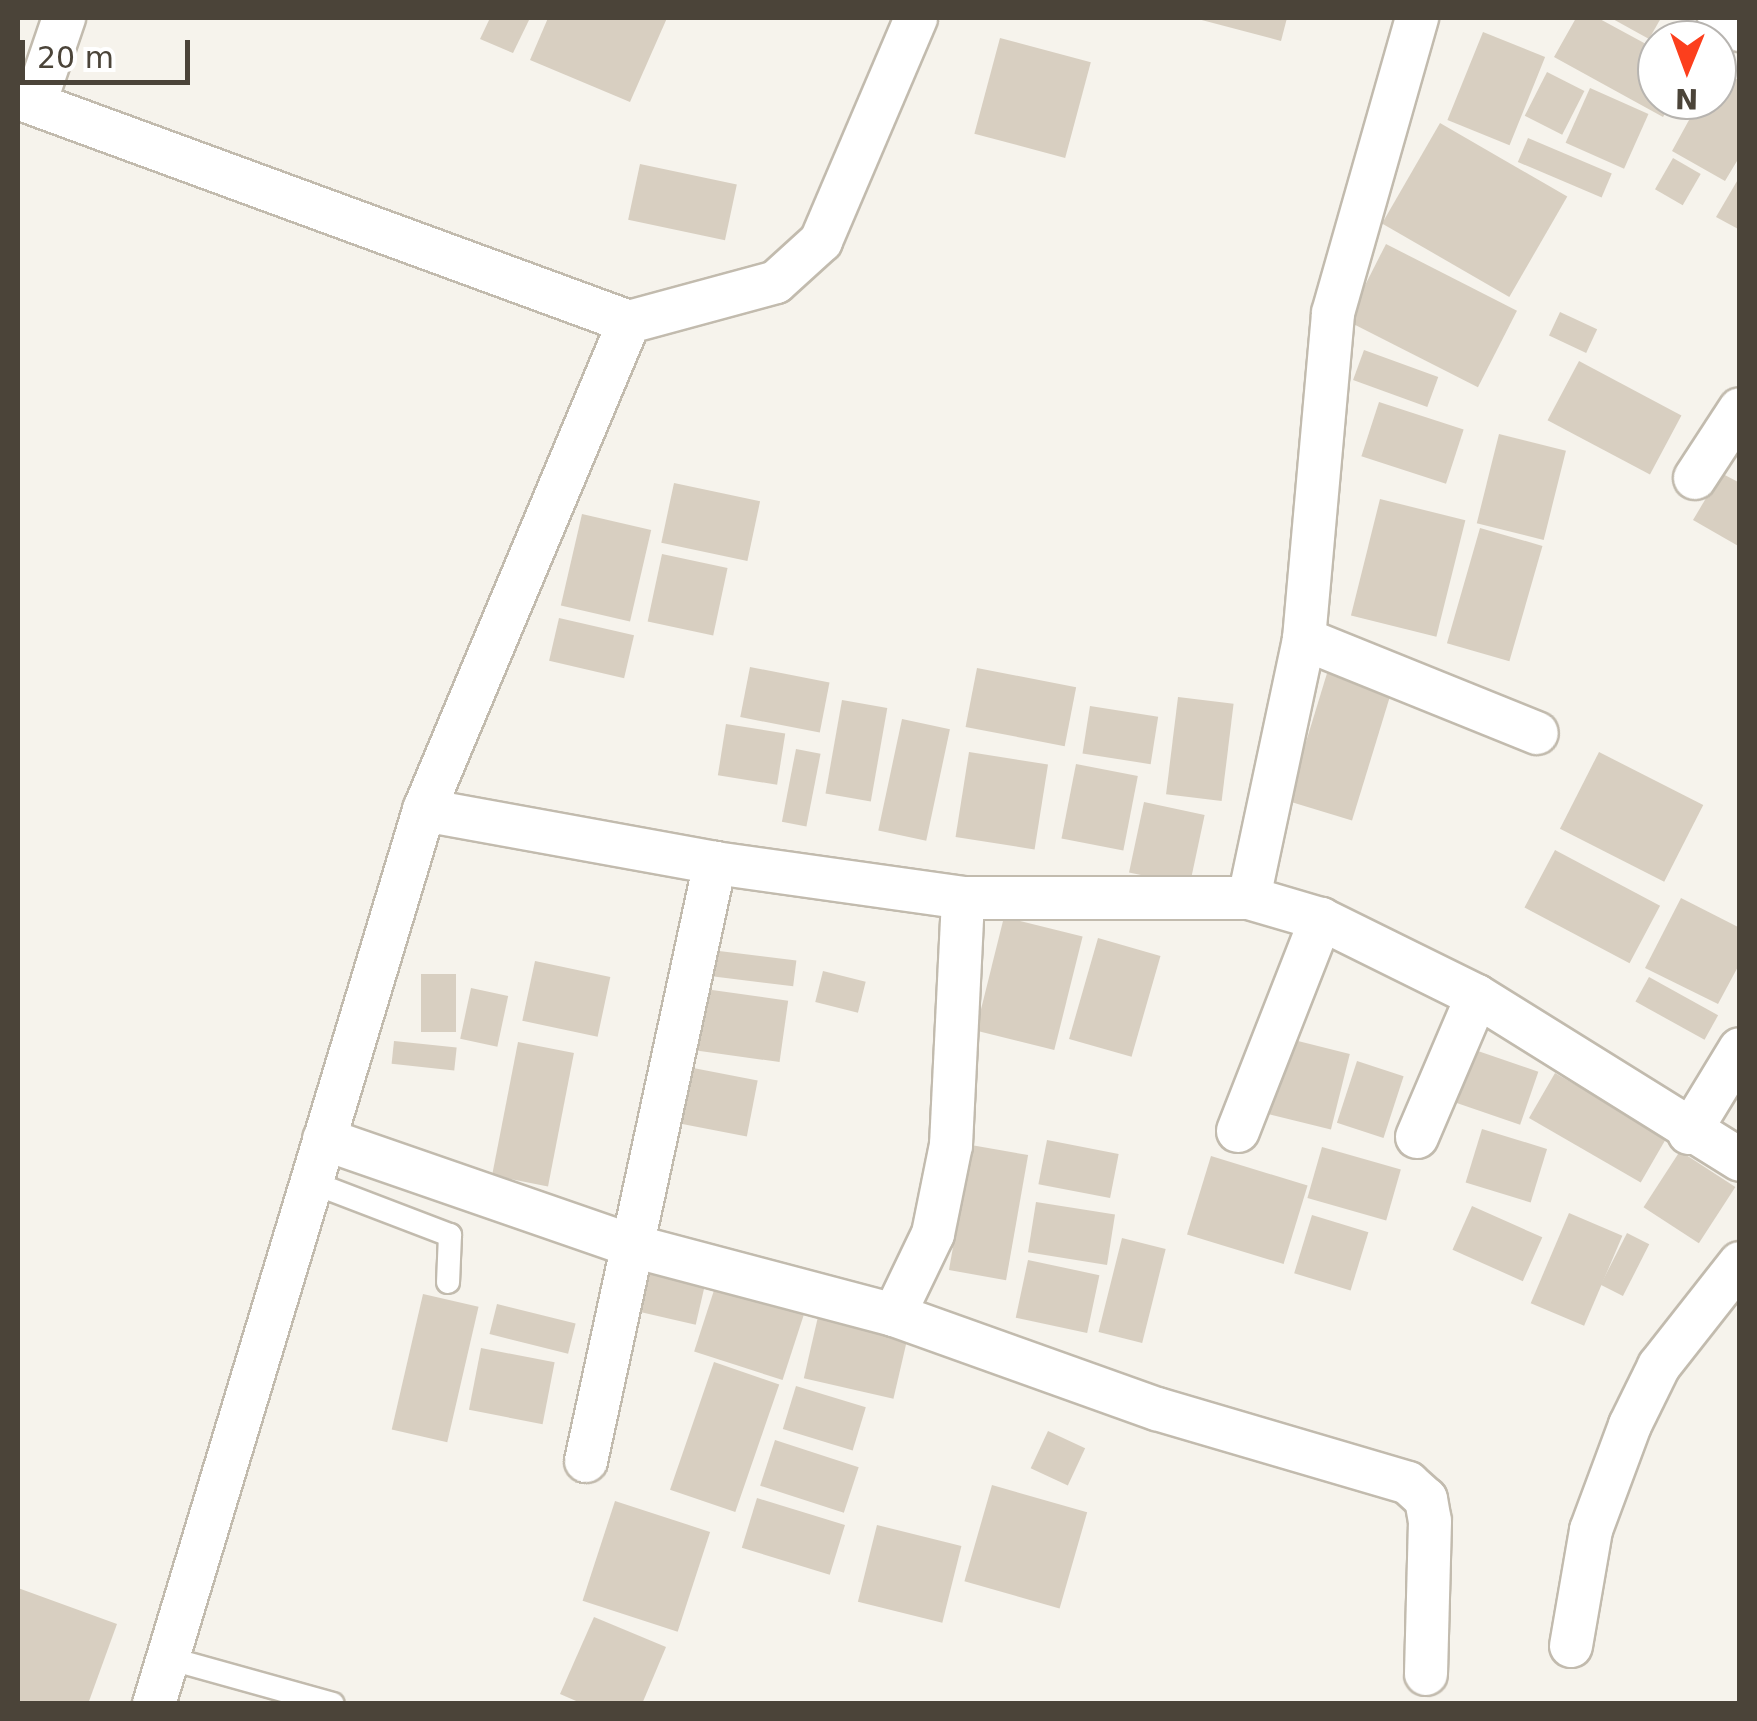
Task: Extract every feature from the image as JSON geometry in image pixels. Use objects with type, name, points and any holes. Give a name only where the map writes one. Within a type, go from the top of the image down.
[{"type":"street","points":[[64,18],[26,101],[629,322],[776,282],[821,242],[916,18]]},
{"type":"street","points":[[1249,898],[1304,639],[1333,313],[1350,234],[1416,18]]},
{"type":"street","points":[[1719,18],[1740,30]]},
{"type":"street","points":[[154,1704],[424,810],[629,322]]},
{"type":"street","points":[[1695,478],[1740,408]]},
{"type":"street","points":[[1304,639],[1537,733]]},
{"type":"street","points":[[424,810],[715,863],[963,898],[1249,898],[1321,919],[1478,996],[1689,1133],[1740,1160]]},
{"type":"street","points":[[586,1461],[715,863]]},
{"type":"street","points":[[894,1315],[933,1234],[951,1145],[963,898]]},
{"type":"street","points":[[1238,1130],[1321,919]]},
{"type":"street","points":[[1417,1138],[1478,996]]},
{"type":"street","points":[[1689,1133],[1740,1049]]},
{"type":"street","points":[[324,1139],[633,1246],[894,1315],[1157,1409],[1408,1483],[1426,1499],[1430,1521],[1426,1674]]},
{"type":"street","points":[[1571,1646],[1592,1530],[1630,1425],[1659,1366],[1740,1264]]},
{"type":"lane","points":[[312,1182],[450,1235],[448,1282]]},
{"type":"lane","points":[[168,1658],[333,1704]]},
{"type":"building","points":[[490,18],[530,18],[513,53],[480,39]]},
{"type":"building","points":[[548,18],[667,18],[630,102],[530,60]]},
{"type":"building","points":[[1194,18],[1287,18],[1281,41]]},
{"type":"building","points":[[1576,18],[1598,18],[1637,39],[1637,103],[1554,57]]},
{"type":"building","points":[[1611,18],[1661,18],[1637,20],[1637,32]]},
{"type":"building","points":[[1483,32],[1545,57],[1510,145],[1447,120]]},
{"type":"building","points":[[1000,38],[1091,62],[1065,158],[974,134]]},
{"type":"building","points":[[1547,72],[1584,91],[1562,135],[1525,116]]},
{"type":"building","points":[[1737,79],[1740,81],[1740,156],[1725,181],[1672,151],[1689,120],[1737,120]]},
{"type":"building","points":[[1590,88],[1637,109],[1637,120],[1646,120],[1624,169],[1566,143]]},
{"type":"building","points":[[1440,123],[1567,196],[1509,297],[1382,223]]},
{"type":"building","points":[[1528,138],[1612,174],[1602,197],[1518,162]]},
{"type":"building","points":[[1673,158],[1701,174],[1683,205],[1655,189]]},
{"type":"building","points":[[640,164],[737,185],[725,240],[628,220]]},
{"type":"building","points":[[1740,176],[1740,230],[1716,217]]},
{"type":"building","points":[[1386,244],[1517,311],[1478,387],[1347,321]]},
{"type":"building","points":[[1560,312],[1597,329],[1586,353],[1549,336]]},
{"type":"building","points":[[1364,350],[1438,377],[1427,407],[1353,380]]},
{"type":"building","points":[[1579,361],[1681,415],[1650,475],[1548,420]]},
{"type":"building","points":[[1379,402],[1464,430],[1446,484],[1361,456]]},
{"type":"building","points":[[1499,434],[1566,451],[1544,540],[1477,523]]},
{"type":"building","points":[[1721,473],[1740,483],[1740,547],[1693,520]]},
{"type":"building","points":[[674,483],[760,501],[747,561],[661,543]]},
{"type":"building","points":[[1380,499],[1465,520],[1436,637],[1351,615]]},
{"type":"building","points":[[582,514],[651,530],[630,622],[561,606]]},
{"type":"building","points":[[1480,528],[1542,546],[1509,661],[1447,643]]},
{"type":"building","points":[[662,554],[728,568],[713,635],[648,621]]},
{"type":"building","points":[[559,618],[634,635],[624,678],[549,661]]},
{"type":"building","points":[[750,667],[830,682],[820,733],[740,717]]},
{"type":"building","points":[[977,668],[1076,687],[1065,746],[966,727]]},
{"type":"building","points":[[1328,670],[1392,690],[1352,821],[1288,801]]},
{"type":"building","points":[[1178,697],[1234,704],[1222,801],[1166,794]]},
{"type":"building","points":[[842,700],[887,708],[871,802],[826,794]]},
{"type":"building","points":[[1090,706],[1158,717],[1151,764],[1082,753]]},
{"type":"building","points":[[902,719],[950,729],[926,841],[878,831]]},
{"type":"building","points":[[726,724],[785,733],[777,785],[718,775]]},
{"type":"building","points":[[796,749],[821,754],[806,826],[782,822]]},
{"type":"building","points":[[969,752],[1048,765],[1035,849],[956,837]]},
{"type":"building","points":[[1599,752],[1703,805],[1664,882],[1560,829]]},
{"type":"building","points":[[1076,764],[1138,776],[1123,851],[1061,839]]},
{"type":"building","points":[[1144,802],[1205,815],[1190,885],[1129,872]]},
{"type":"building","points":[[1555,850],[1660,906],[1630,963],[1524,907]]},
{"type":"building","points":[[1681,898],[1740,928],[1740,963],[1718,1004],[1645,968]]},
{"type":"building","points":[[1004,917],[1083,937],[1054,1050],[976,1031]]},
{"type":"building","points":[[1098,938],[1160,956],[1132,1057],[1069,1039]]},
{"type":"building","points":[[711,950],[796,960],[793,986],[708,976]]},
{"type":"building","points":[[535,961],[610,977],[598,1037],[522,1021]]},
{"type":"building","points":[[823,971],[866,982],[858,1013],[815,1002]]},
{"type":"building","points":[[421,974],[456,974],[456,1032],[421,1032]]},
{"type":"building","points":[[1649,977],[1718,1015],[1705,1040],[1635,1001]]},
{"type":"building","points":[[471,988],[508,996],[497,1047],[460,1039]]},
{"type":"building","points":[[705,989],[788,1001],[780,1062],[696,1050]]},
{"type":"building","points":[[1278,1036],[1350,1054],[1331,1130],[1259,1112]]},
{"type":"building","points":[[394,1041],[457,1048],[454,1070],[392,1064]]},
{"type":"building","points":[[518,1042],[574,1053],[548,1186],[492,1176]]},
{"type":"building","points":[[1475,1050],[1538,1072],[1520,1125],[1457,1103]]},
{"type":"building","points":[[1357,1061],[1404,1076],[1384,1138],[1337,1123]]},
{"type":"building","points":[[688,1067],[758,1081],[747,1137],[677,1123]]},
{"type":"building","points":[[1555,1073],[1667,1138],[1641,1183],[1529,1118]]},
{"type":"building","points":[[1482,1129],[1547,1149],[1531,1202],[1466,1183]]},
{"type":"building","points":[[1047,1140],[1119,1154],[1110,1198],[1038,1184]]},
{"type":"building","points":[[971,1145],[1028,1155],[1006,1280],[949,1270]]},
{"type":"building","points":[[1322,1147],[1401,1170],[1386,1221],[1307,1198]]},
{"type":"building","points":[[1680,1151],[1735,1187],[1699,1243],[1644,1207]]},
{"type":"building","points":[[1211,1156],[1308,1186],[1284,1264],[1187,1234]]},
{"type":"building","points":[[1036,1202],[1115,1215],[1107,1265],[1028,1252]]},
{"type":"building","points":[[1472,1206],[1542,1237],[1523,1281],[1452,1250]]},
{"type":"building","points":[[1569,1213],[1622,1236],[1584,1326],[1531,1303]]},
{"type":"building","points":[[1312,1215],[1368,1232],[1351,1291],[1294,1273]]},
{"type":"building","points":[[1627,1233],[1649,1244],[1623,1296],[1601,1285]]},
{"type":"building","points":[[1122,1238],[1166,1249],[1142,1343],[1099,1332]]},
{"type":"building","points":[[1028,1260],[1099,1275],[1087,1333],[1016,1318]]},
{"type":"building","points":[[650,1265],[707,1278],[696,1325],[639,1312]]},
{"type":"building","points":[[717,1281],[805,1310],[783,1380],[694,1351]]},
{"type":"building","points":[[423,1294],[479,1307],[447,1442],[392,1429]]},
{"type":"building","points":[[497,1304],[576,1324],[568,1354],[490,1334]]},
{"type":"building","points":[[820,1308],[910,1329],[893,1399],[804,1378]]},
{"type":"building","points":[[481,1348],[555,1362],[543,1424],[469,1410]]},
{"type":"building","points":[[714,1362],[779,1384],[735,1512],[670,1490]]},
{"type":"building","points":[[796,1386],[866,1407],[853,1450],[783,1429]]},
{"type":"building","points":[[1048,1431],[1085,1448],[1068,1485],[1031,1468]]},
{"type":"building","points":[[775,1440],[859,1467],[844,1513],[760,1486]]},
{"type":"building","points":[[992,1485],[1087,1512],[1060,1608],[964,1581]]},
{"type":"building","points":[[757,1498],[845,1525],[830,1575],[742,1548]]},
{"type":"building","points":[[615,1501],[710,1532],[678,1632],[583,1601]]},
{"type":"building","points":[[877,1525],[961,1546],[942,1623],[858,1602]]},
{"type":"building","points":[[18,1588],[117,1624],[88,1704],[18,1704]]},
{"type":"building","points":[[594,1617],[666,1647],[642,1704],[583,1704],[560,1694]]}]
